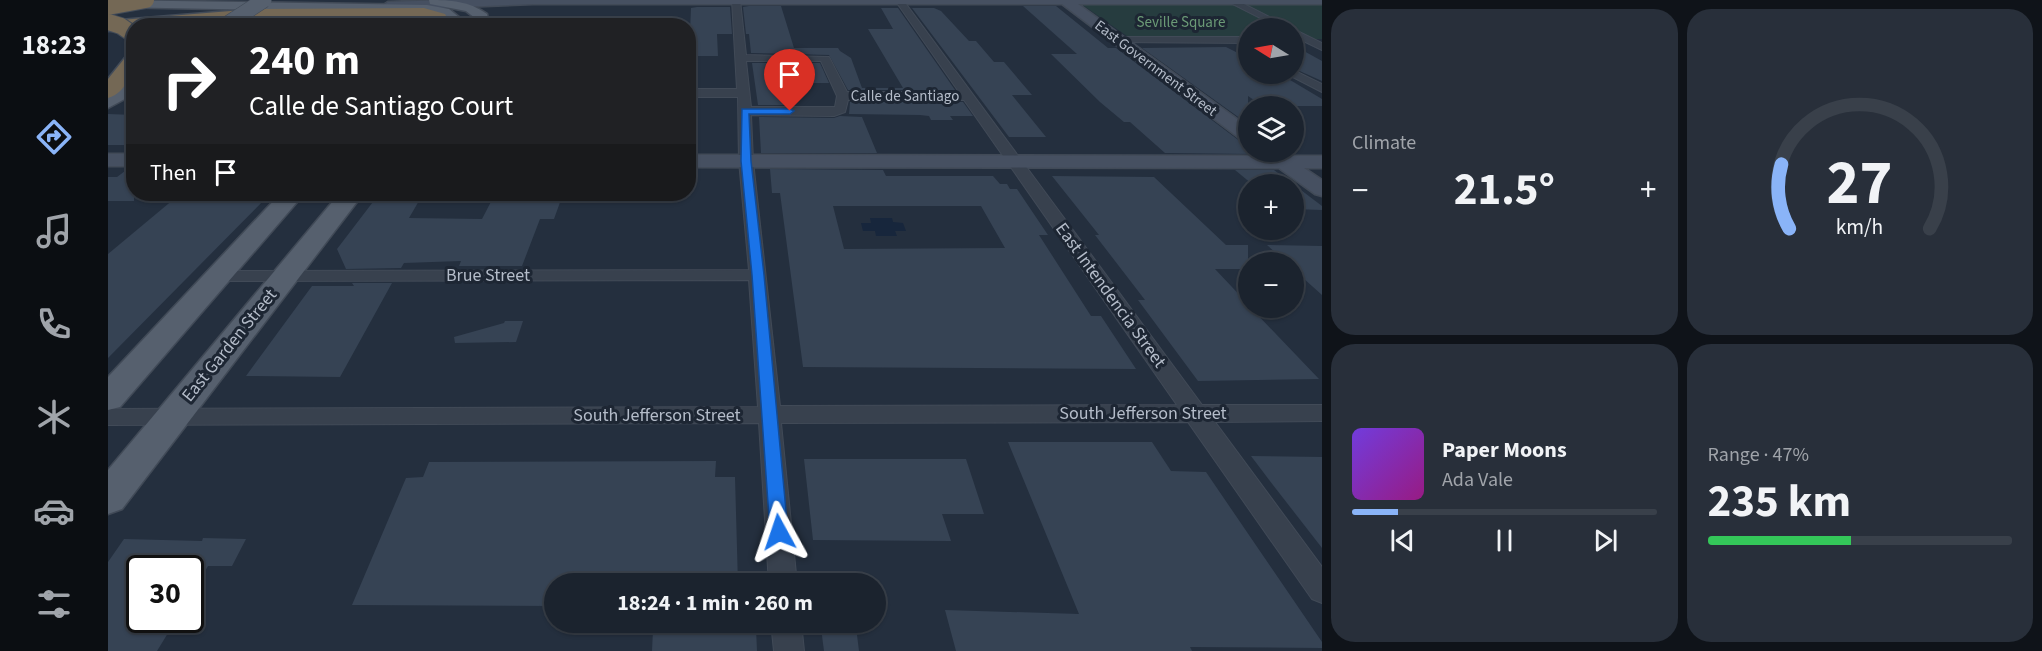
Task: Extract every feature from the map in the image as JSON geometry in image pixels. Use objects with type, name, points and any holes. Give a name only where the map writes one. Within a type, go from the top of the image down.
[{"type":"highway","points":[[108,5],[146,0]]},
{"type":"highway","points":[[183,18],[320,12],[424,13],[440,18]]},
{"type":"highway","points":[[108,24],[126,23]]},
{"type":"highway","points":[[108,24],[122,26],[126,29]]},
{"type":"highway","points":[[108,92],[126,68]]},
{"type":"main road","points":[[417,0],[455,4],[478,13],[482,18]]},
{"type":"main road","points":[[108,5],[273,2],[440,10],[452,15],[453,18]]},
{"type":"main road","points":[[240,18],[273,2]]},
{"type":"main road","points":[[108,102],[126,91]]},
{"type":"main road","points":[[108,398],[286,201]]},
{"type":"main road","name":"East Garden Street","points":[[108,498],[343,201]]},
{"type":"street","points":[[372,7],[455,4],[500,15],[531,0],[1322,0]]},
{"type":"street","points":[[736,0],[744,93],[746,161],[758,275],[782,573]]},
{"type":"street","name":"East Intendencia Street","points":[[899,0],[1322,590]]},
{"type":"street","name":"East Government Street","points":[[1065,0],[1238,128]]},
{"type":"street","points":[[1230,0],[1266,18]]},
{"type":"street","points":[[1304,37],[1322,46]]},
{"type":"street","points":[[1120,40],[1236,40]]},
{"type":"street","points":[[1304,40],[1322,41]]},
{"type":"street","points":[[741,57],[825,59],[843,96],[841,109],[834,112],[745,111]]},
{"type":"street","points":[[1304,79],[1322,89]]},
{"type":"street","points":[[696,93],[744,93]]},
{"type":"street","name":"Calle de Santiago","points":[[843,96],[968,96]]},
{"type":"street","points":[[696,161],[1014,162],[1238,158]]},
{"type":"street","points":[[108,160],[126,160]]},
{"type":"street","points":[[1304,160],[1322,162]]},
{"type":"street","points":[[1284,162],[1322,190]]},
{"type":"street","name":"Brue Street","points":[[218,276],[758,275]]},
{"type":"street","name":"South Jefferson Street","points":[[108,417],[1322,413]]},
{"type":"street","points":[[787,633],[789,651]]},
{"type":"green space","points":[[1238,2],[1322,2],[1322,39],[1313,39],[1304,35],[1304,18],[1270,18]]},
{"type":"green space","name":"Seville Square","points":[[1224,3],[1234,4],[1261,18],[1238,18],[1238,42],[1134,41],[1081,4]]},
{"type":"water","points":[[870,218],[892,218],[893,222],[903,223],[906,231],[895,231],[897,236],[876,236],[875,231],[863,231],[861,223],[871,223]]},
{"type":"building","points":[[781,6],[794,48],[838,48],[851,58],[862,88],[903,88],[868,29],[893,29],[881,8],[898,8],[955,90],[848,90],[829,55],[751,53],[743,7]]},
{"type":"building","points":[[1023,6],[1056,6],[1108,48],[1116,48],[1238,140],[1238,154],[1165,153],[1130,122],[1124,122],[1100,102],[1051,54],[1077,54]]},
{"type":"building","points":[[730,7],[732,34],[717,34],[718,56],[696,56],[696,18],[691,18],[691,8]]},
{"type":"building","points":[[912,8],[934,8],[941,11],[969,41],[976,41],[994,62],[1004,62],[1032,95],[1012,95],[1046,137],[1009,137]]},
{"type":"building","points":[[1226,47],[1238,53],[1238,84],[1297,84],[1322,99],[1322,106],[1304,106],[1304,96],[1238,96],[1238,117],[1142,48]]},
{"type":"building","points":[[1304,51],[1322,61],[1322,81],[1304,73]]},
{"type":"building","points":[[752,63],[820,63],[829,83],[783,83],[787,105],[758,105]]},
{"type":"building","points":[[850,102],[963,102],[973,116],[950,116],[953,120],[931,120],[929,116],[920,115],[849,114]]},
{"type":"building","points":[[108,114],[126,115],[126,145],[108,145]]},
{"type":"building","points":[[759,117],[834,118],[862,117],[877,153],[761,153]]},
{"type":"building","points":[[770,169],[883,170],[886,176],[993,176],[1000,184],[1007,184],[1010,189],[1017,189],[1048,235],[1039,235],[1091,316],[1101,316],[1136,369],[803,367],[780,193],[772,193]],"holes":[[[833,206],[981,206],[1005,248],[844,249]]]},
{"type":"building","points":[[126,170],[126,201],[108,201],[108,177],[117,177]]},
{"type":"building","points":[[1235,170],[1274,170],[1279,174],[1240,174]]},
{"type":"building","points":[[1052,176],[1154,177],[1226,245],[1248,245],[1248,252],[1238,252],[1238,269],[1215,269],[1238,293],[1238,318],[1261,318],[1319,379],[1198,381],[1138,300],[1145,300],[1095,235],[1099,235]]},
{"type":"building","points":[[1304,192],[1322,206],[1322,210],[1304,209]]},
{"type":"building","points":[[172,201],[263,201],[108,358],[108,254]]},
{"type":"building","points":[[374,201],[419,201],[409,218],[482,219],[491,201],[560,201],[554,219],[540,219],[522,266],[459,266],[461,261],[404,263],[401,268],[346,269],[337,249]]},
{"type":"building","points":[[1267,245],[1322,246],[1322,295],[1304,279],[1304,252],[1275,252]]},
{"type":"building","points":[[352,283],[392,283],[340,377],[246,376],[312,286],[354,286]]},
{"type":"building","points":[[505,321],[523,321],[516,342],[455,343],[454,337]]},
{"type":"building","points":[[1008,442],[1152,442],[1171,471],[1206,472],[1322,642],[1322,648],[1190,647],[1192,651],[956,651],[945,610],[1079,614]]},
{"type":"building","points":[[1251,456],[1322,457],[1322,548],[1273,485]]},
{"type":"building","points":[[804,459],[966,459],[984,514],[942,514],[951,541],[813,540]]},
{"type":"building","points":[[716,461],[715,477],[735,477],[738,573],[544,573],[544,606],[352,605],[406,478],[423,477],[429,462]]},
{"type":"building","points":[[203,538],[246,539],[232,566],[208,566],[204,573],[204,555],[126,555],[126,633],[168,633],[157,651],[108,651],[108,562],[124,539],[202,541]]},
{"type":"building","points":[[653,633],[756,633],[757,651],[652,651]]},
{"type":"building","points":[[822,633],[857,633],[859,651],[824,651]]},
{"type":"route","points":[[779,532],[758,275],[746,161],[745,111],[790,111]]}]
